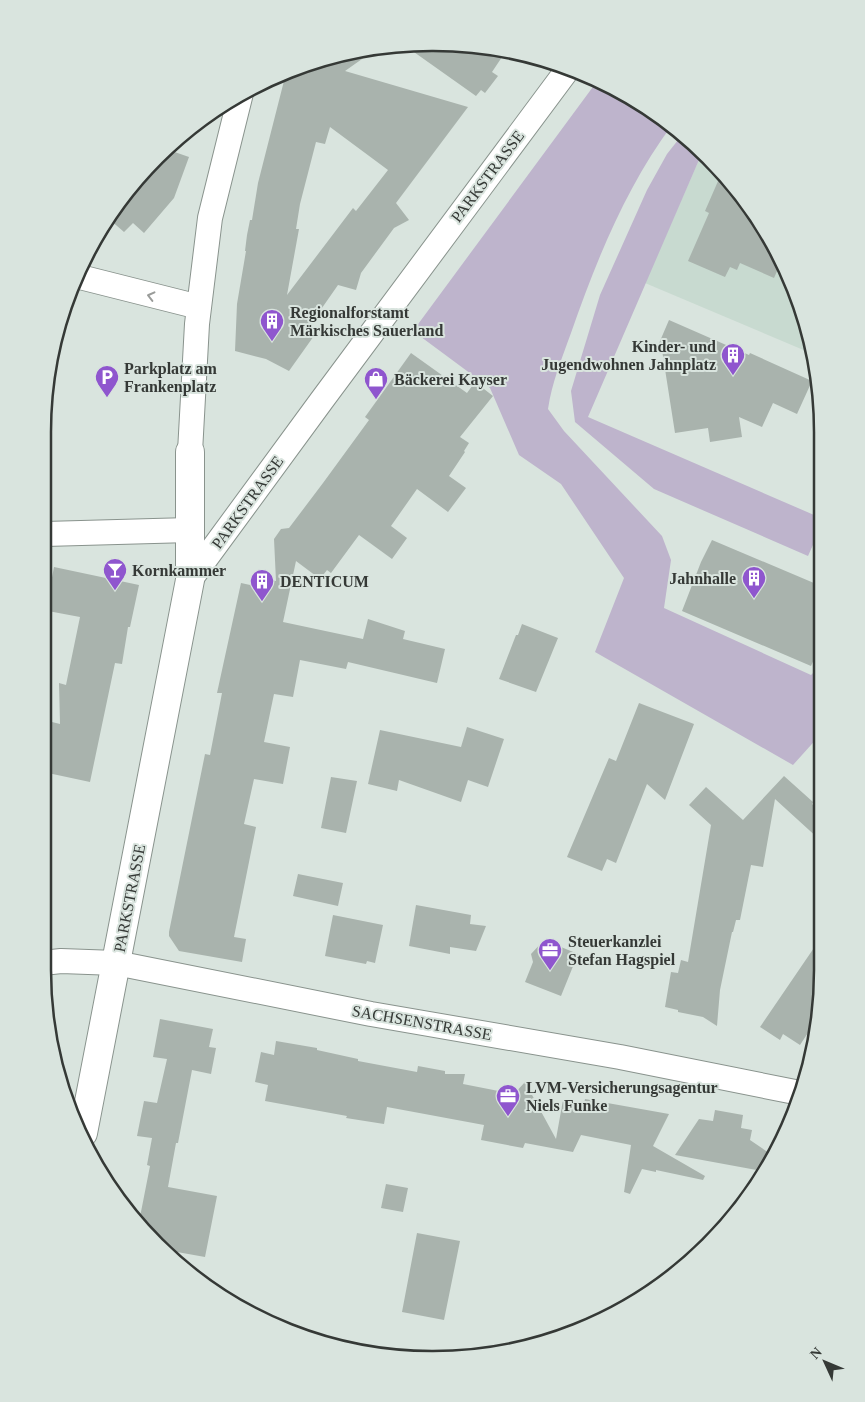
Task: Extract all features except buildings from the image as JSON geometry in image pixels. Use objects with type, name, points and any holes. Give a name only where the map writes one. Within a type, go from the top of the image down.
[{"type":"street","name":"PARKSTRASSE","points":[[85,1126],[190,580],[564,74]]},
{"type":"street","points":[[190,580],[190,452],[199,307],[210,218],[238,105]]},
{"type":"street","points":[[84,278],[199,307]]},
{"type":"street","points":[[51,534],[190,530]]},
{"type":"street","name":"SACHSENSTRASSE","points":[[51,962],[116,963],[371,1014],[620,1057],[794,1092]]},
{"type":"shaded area","points":[[593,87],[623,102],[667,132],[626,199],[602,252],[561,361],[548,409],[564,431],[662,536],[671,560],[664,608],[811,675],[814,672],[814,742],[793,765],[595,652],[624,578],[561,484],[519,455],[490,388],[413,331]]},
{"type":"shaded area","points":[[678,141],[699,160],[588,417],[814,515],[814,543],[808,556],[654,489],[575,422],[571,391],[600,295],[647,190],[667,154]]},
{"type":"shaded area","points":[[699,160],[735,200],[763,242],[794,310],[804,350],[645,283]]},
{"type":"place","name":"Regionalforstamt Märkisches Sauerland","points":[[272,342]]},
{"type":"place","name":"Kinder- und Jugendwohnen Jahnplatz","points":[[733,376]]},
{"type":"place","name":"Parkplatz am Frankenplatz","points":[[107,398]]},
{"type":"place","name":"Bäckerei Kayser","points":[[376,400]]},
{"type":"place","name":"Kornkammer","points":[[115,591]]},
{"type":"place","name":"Jahnhalle","points":[[754,599]]},
{"type":"place","name":"DENTICUM","points":[[262,602]]},
{"type":"place","name":"Steuerkanzlei Stefan Hagspiel","points":[[550,971]]},
{"type":"place","name":"LVM-Versicherungsagentur Niels Funke","points":[[508,1117]]}]
